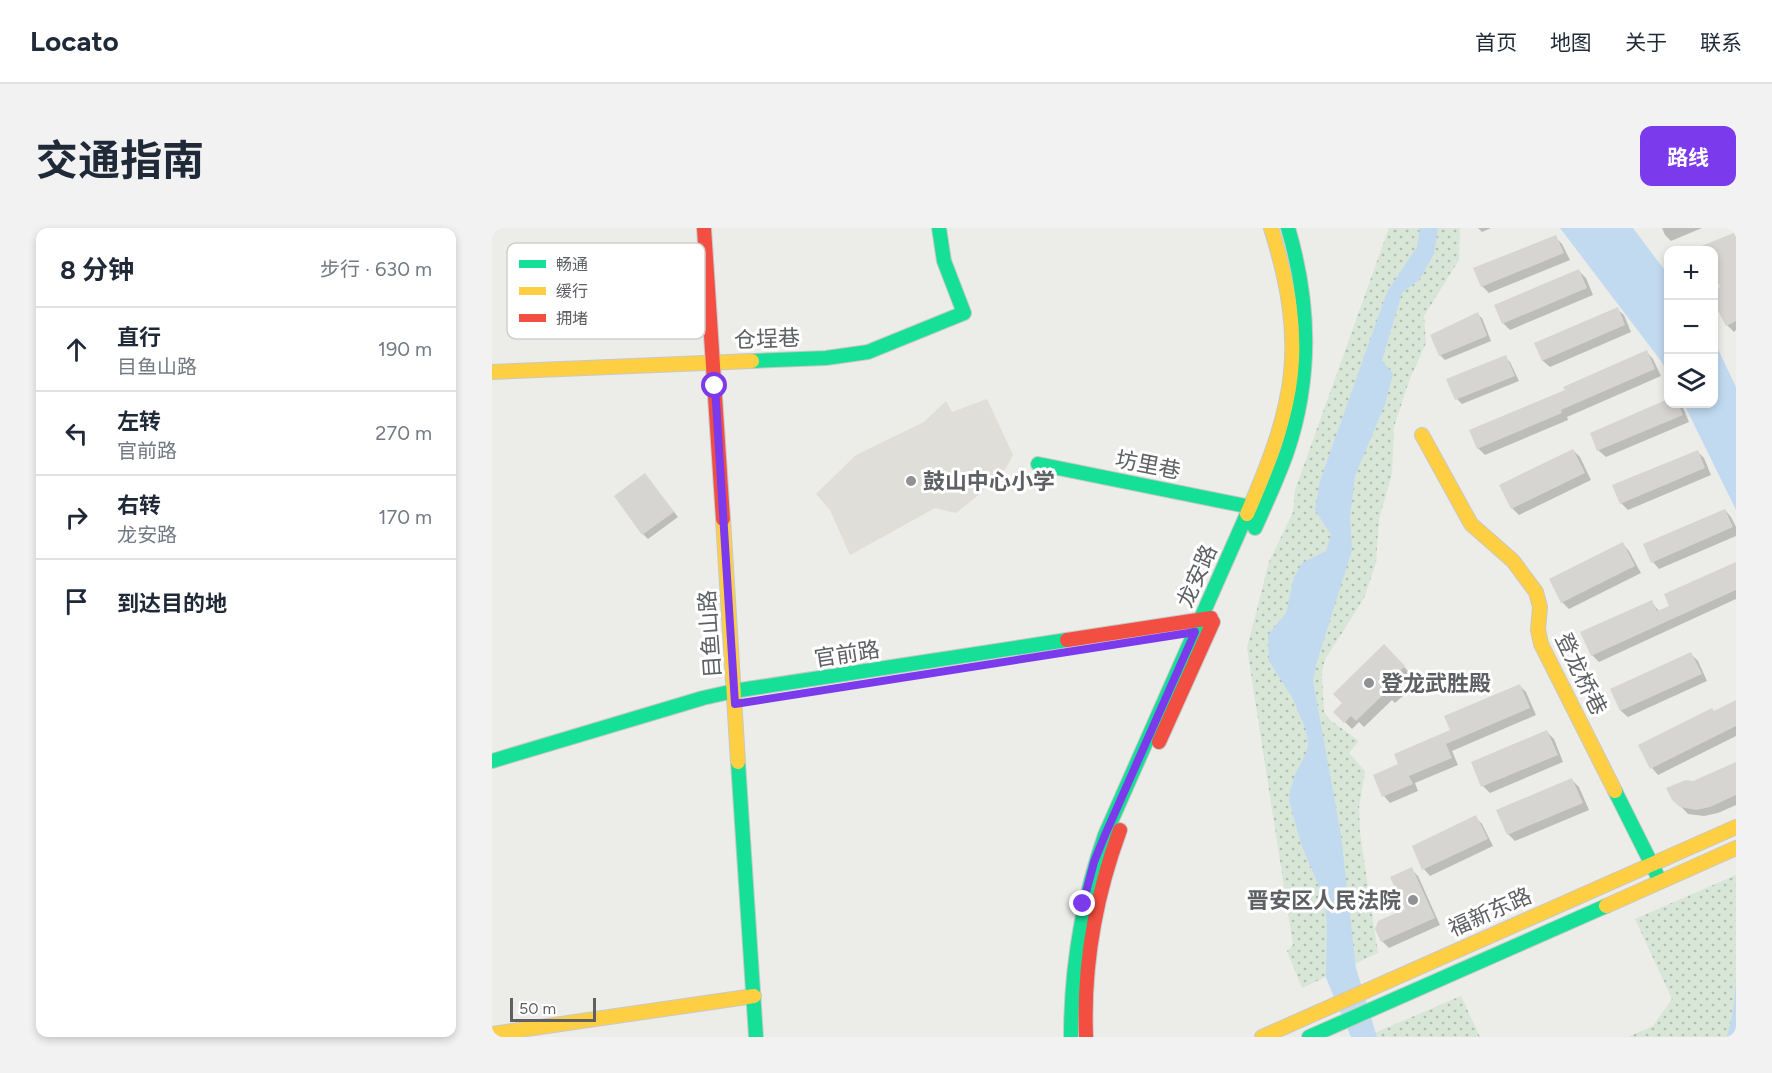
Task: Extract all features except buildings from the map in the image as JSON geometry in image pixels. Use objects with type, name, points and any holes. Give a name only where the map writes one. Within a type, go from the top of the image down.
[{"type":"main road","name":"目鱼山路","points":[[705,228],[756,1037]]},
{"type":"main road","name":"仓埕巷","points":[[492,372],[856,355],[881,347],[964,313],[944,261],[939,228]]},
{"type":"main road","name":"龙安路","points":[[1086,1037],[1089,953],[1100,890],[1122,824],[1276,445],[1287,406],[1293,364],[1293,340],[1287,294],[1271,228]]},
{"type":"main road","name":"龙安路","points":[[1071,1037],[1075,949],[1094,862],[1286,456],[1301,399],[1306,359],[1306,303],[1301,272],[1288,228]]},
{"type":"main road","name":"登龙桥巷","points":[[1422,435],[1471,524],[1487,540],[1507,554],[1536,592],[1540,607],[1538,630],[1541,644],[1660,881]]},
{"type":"main road","name":"坊里巷","points":[[1038,464],[1251,507]]},
{"type":"main road","name":"官前路","points":[[492,761],[703,698],[735,698],[1205,624]]},
{"type":"main road","name":"官前路","points":[[492,774],[704,710],[735,698]]},
{"type":"main road","name":"福新东路","points":[[1262,1037],[1736,827]]},
{"type":"main road","name":"福新东路","points":[[1309,1037],[1736,848]]},
{"type":"main road","points":[[492,1034],[754,996]]},
{"type":"shaded area","name":"鼓山中心小学","points":[[987,399],[1013,455],[1006,468],[956,513],[935,508],[850,555],[830,510],[816,494],[856,455],[924,422],[946,401],[952,412]]},
{"type":"green space","points":[[1389,228],[1460,228],[1459,260],[1424,316],[1426,343],[1409,381],[1394,427],[1392,474],[1379,519],[1376,563],[1364,598],[1323,666],[1324,712],[1330,720],[1359,741],[1349,753],[1365,771],[1359,808],[1360,833],[1378,953],[1302,988],[1287,951],[1293,945],[1247,648],[1269,562],[1293,512],[1295,490]]},
{"type":"green space","points":[[1736,875],[1736,1037],[1628,1037],[1653,1026],[1672,999],[1635,919]]},
{"type":"green space","points":[[1461,996],[1480,1037],[1365,1037]]},
{"type":"water","points":[[1420,228],[1438,228],[1434,254],[1420,279],[1402,293],[1382,360],[1393,374],[1385,404],[1355,476],[1350,517],[1352,550],[1313,681],[1341,835],[1356,968],[1377,1037],[1351,1037],[1326,978],[1327,921],[1324,898],[1301,844],[1289,800],[1295,775],[1306,753],[1308,744],[1306,730],[1293,699],[1269,661],[1268,635],[1286,613],[1294,577],[1302,563],[1326,551],[1331,535],[1315,510],[1320,481],[1387,292],[1417,247]]},
{"type":"water","points":[[1560,228],[1633,228],[1664,269],[1664,367]]},
{"type":"water","points":[[1718,349],[1736,387],[1736,510],[1686,408],[1718,408]]},
{"type":"water","points":[[1736,982],[1736,1037],[1727,1037],[1733,1012]]},
{"type":"traffic: fast","points":[[752,361],[826,358],[868,352],[964,313],[944,261],[939,228]]},
{"type":"traffic: fast","points":[[1255,528],[1287,452],[1301,396],[1304,368],[1304,312],[1301,284],[1288,228]]},
{"type":"traffic: fast","points":[[1038,464],[1251,507]]},
{"type":"traffic: fast","points":[[1071,1037],[1073,985],[1079,934],[1090,885],[1105,835],[1247,514]]},
{"type":"traffic: fast","points":[[492,761],[703,698],[734,691],[1067,640]]},
{"type":"traffic: fast","points":[[738,762],[756,1037]]},
{"type":"traffic: fast","points":[[1615,791],[1658,877]]},
{"type":"traffic: fast","points":[[1309,1037],[1606,906]]},
{"type":"traffic: slow","points":[[1247,514],[1276,440],[1291,374],[1290,307],[1283,270],[1271,228]]},
{"type":"traffic: slow","points":[[492,372],[752,361]]},
{"type":"traffic: slow","points":[[1422,435],[1471,524],[1513,561],[1536,592],[1540,607],[1538,630],[1541,644],[1615,791]]},
{"type":"traffic: slow","points":[[723,519],[738,762]]},
{"type":"traffic: slow","points":[[1262,1037],[1736,827]]},
{"type":"traffic: slow","points":[[1606,906],[1736,848]]},
{"type":"traffic: slow","points":[[492,1034],[754,996]]},
{"type":"traffic: jam","points":[[704,228],[705,243]]},
{"type":"traffic: jam","points":[[705,243],[723,519]]},
{"type":"traffic: jam","points":[[1067,640],[1211,618]]},
{"type":"traffic: jam","points":[[1159,742],[1213,622]]},
{"type":"traffic: jam","points":[[1086,1037],[1087,984],[1092,932],[1097,906],[1120,830]]},
{"type":"place","name":"鼓山中心小学","points":[[911,481]]},
{"type":"place","name":"登龙武胜殿","points":[[1369,683]]},
{"type":"place","name":"晋安区人民法院","points":[[1413,900]]},
{"type":"route","points":[[715,386],[735,704],[1195,632],[1105,835],[1094,862],[1083,904]]}]
